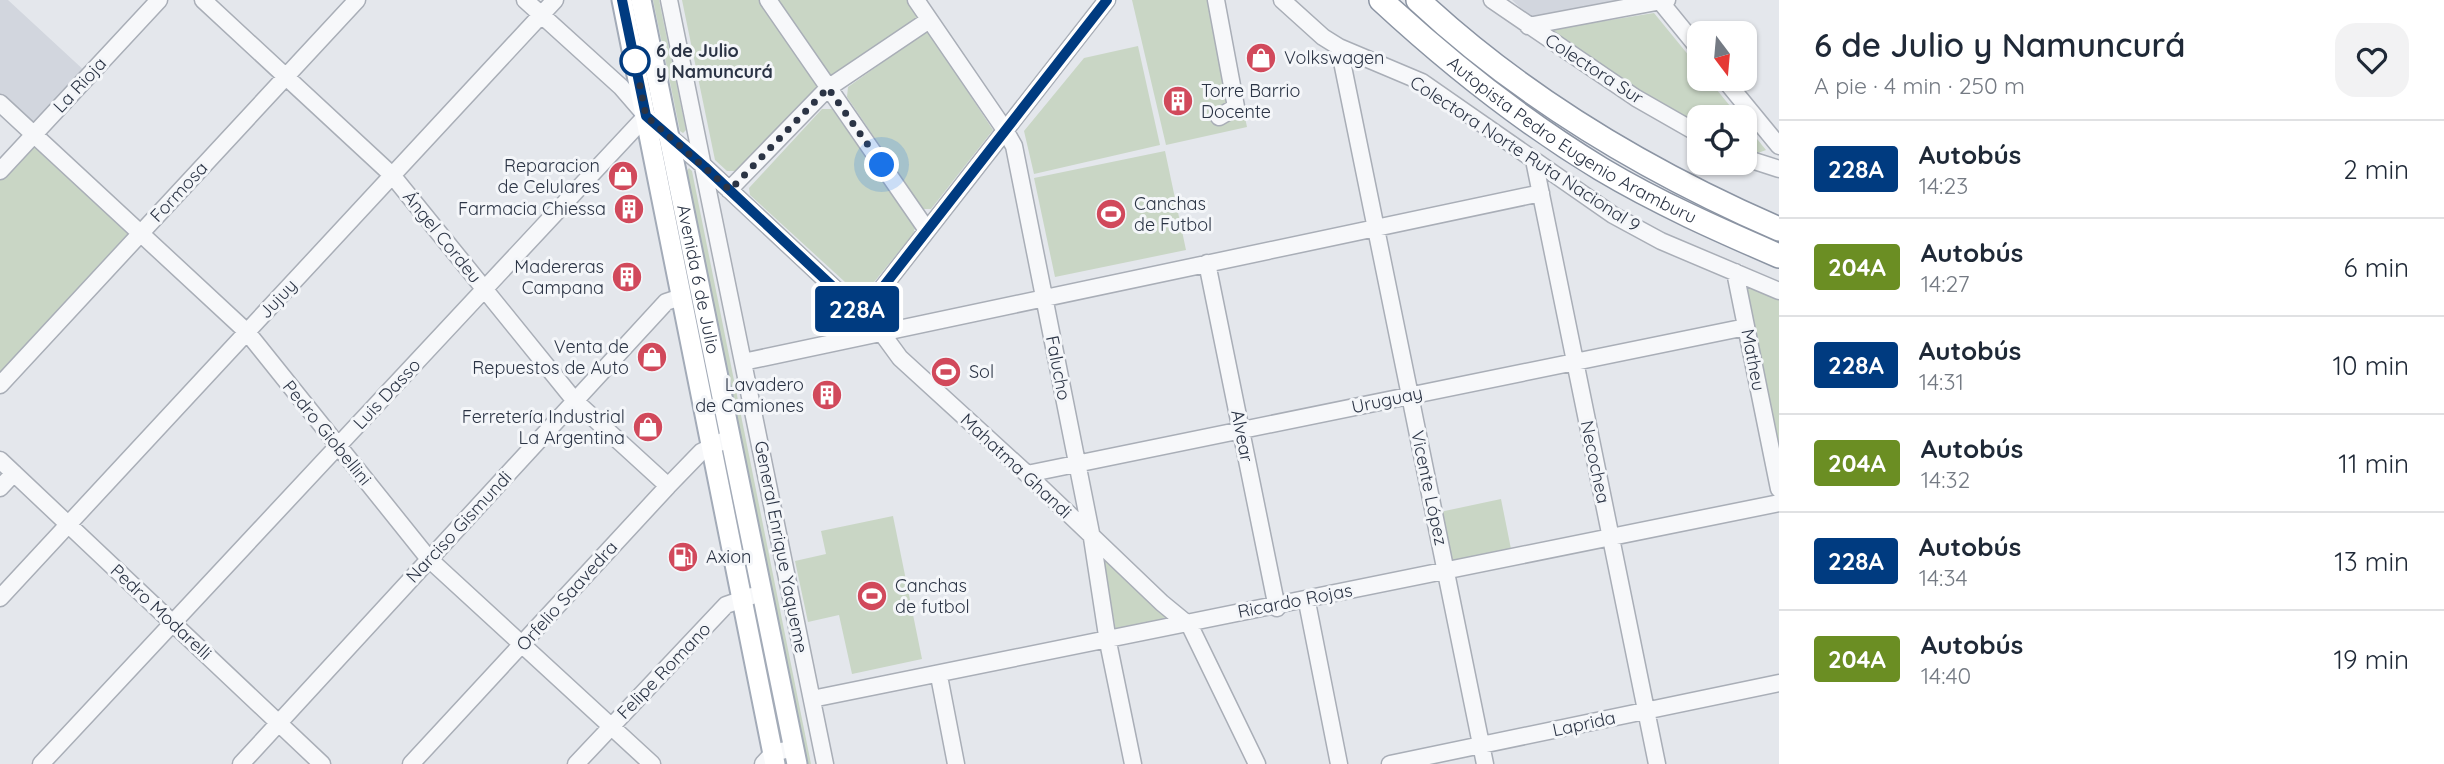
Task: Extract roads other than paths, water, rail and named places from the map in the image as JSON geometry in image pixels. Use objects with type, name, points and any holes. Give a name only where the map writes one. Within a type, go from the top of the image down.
[{"type":"highway","name":"Autopista Pedro Eugenio Aramburu","points":[[1381,0],[1429,45],[1493,95],[1602,169],[1660,201],[1779,256]]},
{"type":"highway","name":"Autopista Pedro Eugenio Aramburu","points":[[1418,0],[1472,48],[1512,78],[1598,135],[1687,187],[1779,229]]},
{"type":"main road","name":"Avenida 6 de Julio","points":[[622,0],[742,598],[770,760]]},
{"type":"main road","name":"Avenida 6 de Julio","points":[[641,0],[796,756]]},
{"type":"street","name":"La Rioja","points":[[0,171],[159,0]]},
{"type":"street","name":"Ángel Cordeu","points":[[204,0],[392,175],[575,401],[667,486]]},
{"type":"street","name":"Formosa","points":[[0,385],[357,0]]},
{"type":"street","name":"Mahatma Ghandi","points":[[525,0],[621,87],[646,116],[705,167],[881,332],[900,358],[1188,624],[1257,764]]},
{"type":"street","name":"Jujuy","points":[[0,598],[555,0]]},
{"type":"street","name":"General Enrique Yaqueme","points":[[669,0],[825,764]]},
{"type":"street","points":[[768,0],[927,230]]},
{"type":"street","name":"Falucho","points":[[916,0],[1014,146],[1092,538],[1108,641],[1133,764]]},
{"type":"street","points":[[862,314],[1107,0]]},
{"type":"street","points":[[1216,0],[1236,107],[1219,117]]},
{"type":"street","name":"Colectora Norte Ruta Nacional 9","points":[[1282,0],[1323,37],[1339,47],[1422,82],[1636,228],[1779,291]]},
{"type":"street","name":"Colectora Sur","points":[[1492,0],[1636,98],[1687,127]]},
{"type":"street","points":[[1528,26],[1662,0],[1687,33]]},
{"type":"street","points":[[730,190],[828,88],[929,20]]},
{"type":"street","name":"Vicente López","points":[[1339,47],[1485,764]]},
{"type":"street","points":[[1734,91],[1779,146]]},
{"type":"street","name":"Pedro Giobellini","points":[[0,103],[247,332],[429,559],[652,764]]},
{"type":"street","name":"Luis Dasso","points":[[41,764],[646,116]]},
{"type":"street","name":"Necochea","points":[[1534,160],[1657,764]]},
{"type":"street","points":[[1757,161],[1778,166]]},
{"type":"street","points":[[743,362],[1541,193]]},
{"type":"street","name":"Alvear","points":[[1207,264],[1276,606]]},
{"type":"street","name":"Matheu","points":[[1735,272],[1779,489]]},
{"type":"street","name":"Narciso Gismundi","points":[[241,764],[666,302],[681,297]]},
{"type":"street","name":"Uruguay","points":[[1027,474],[1746,327]]},
{"type":"street","name":"Orfelio Saavedra","points":[[411,764],[667,486],[701,452],[731,437]]},
{"type":"street","name":"Pedro Modarelli","points":[[0,460],[322,764]]},
{"type":"street","points":[[0,488],[14,473]]},
{"type":"street","name":"Ricardo Rojas","points":[[812,701],[1779,505]]},
{"type":"street","name":"Ricardo Rojas","points":[[1276,606],[1307,602],[1446,572]]},
{"type":"street","name":"Felipe Romano","points":[[576,764],[726,606],[742,598],[762,594]]},
{"type":"street","points":[[1307,602],[1339,764]]},
{"type":"street","name":"Ricardo Rojas","points":[[812,701],[1108,641]]},
{"type":"street","points":[[939,677],[956,764]]},
{"type":"street","name":"Laprida","points":[[1390,764],[1779,683]]},
{"type":"street","points":[[770,760],[796,756]]},
{"type":"place","name":"Volkswagen","points":[[1261,58]]},
{"type":"place","name":"6 de Julio y Namuncurá","points":[[635,61]]},
{"type":"place","name":"Torre Barrio Docente","points":[[1178,101]]},
{"type":"place","name":"Reparacion de Celulares","points":[[623,176]]},
{"type":"place","name":"Farmacia Chiessa","points":[[629,209]]},
{"type":"place","name":"Canchas de Futbol","points":[[1111,214]]},
{"type":"place","name":"Madereras Campana","points":[[627,277]]},
{"type":"place","name":"Venta de Repuestos de Auto","points":[[652,357]]},
{"type":"place","name":"Sol","points":[[946,372]]},
{"type":"place","name":"Lavadero de Camiones","points":[[827,395]]},
{"type":"place","name":"Ferretería Industrial La Argentina","points":[[648,427]]},
{"type":"place","name":"Axion","points":[[683,557]]},
{"type":"place","name":"Canchas de futbol","points":[[872,596]]}]
